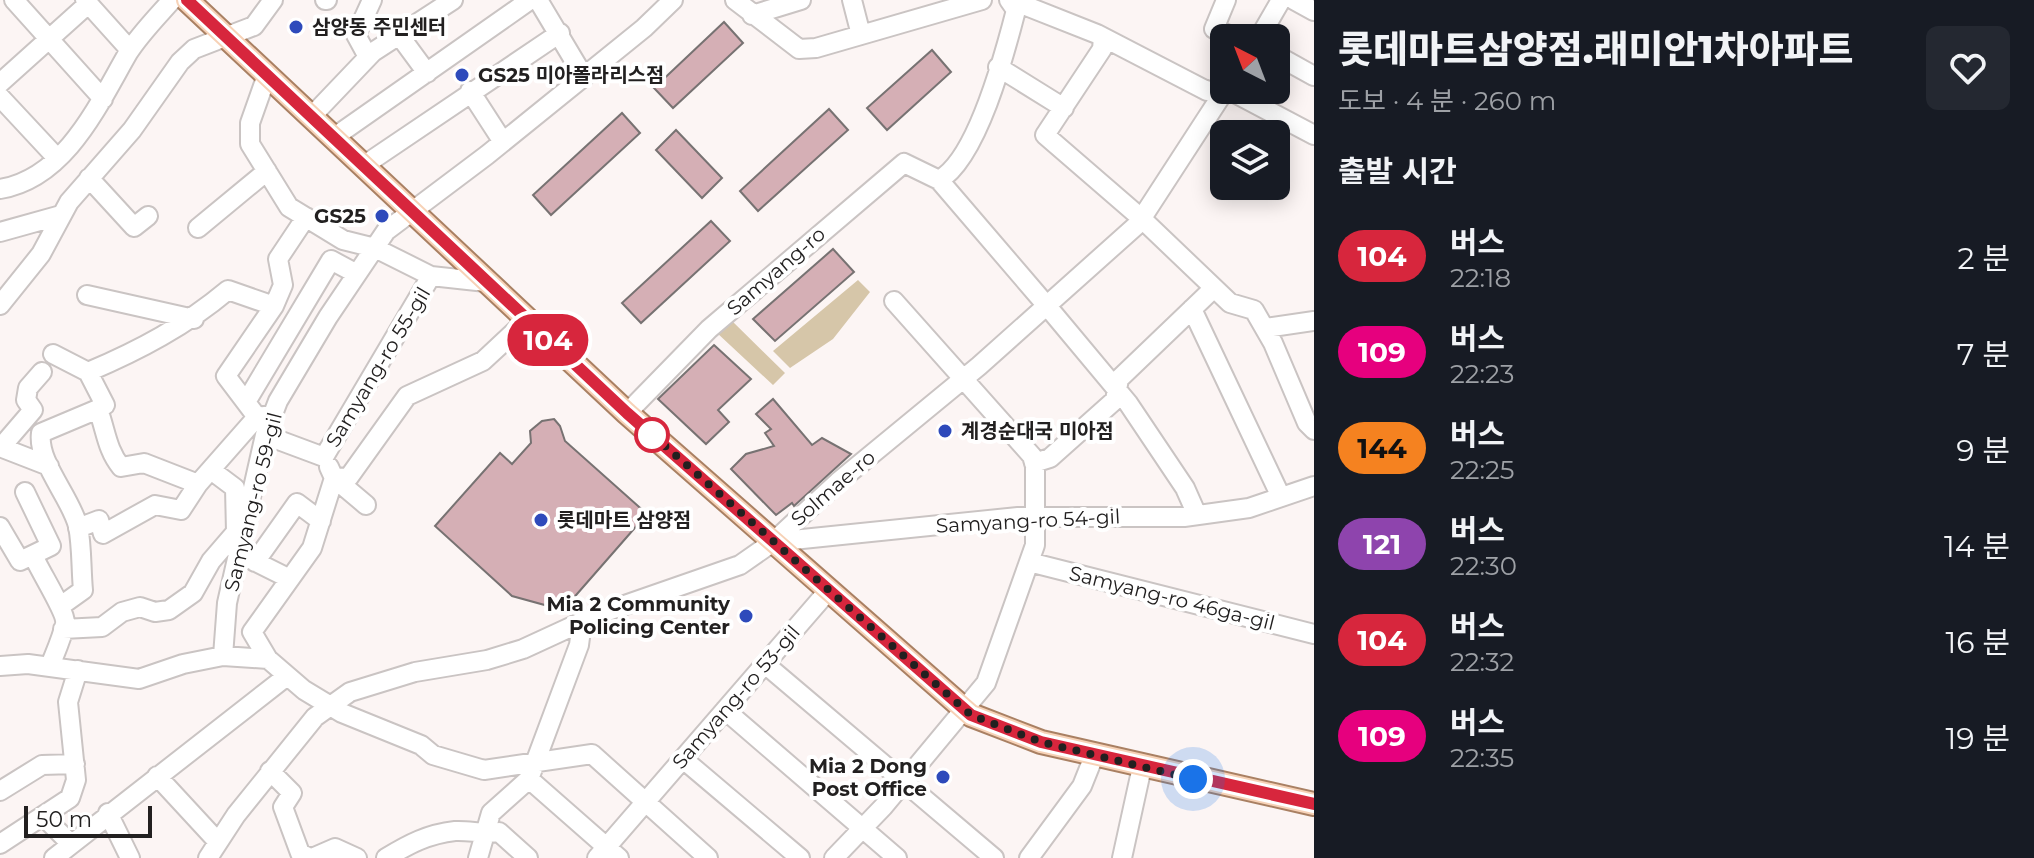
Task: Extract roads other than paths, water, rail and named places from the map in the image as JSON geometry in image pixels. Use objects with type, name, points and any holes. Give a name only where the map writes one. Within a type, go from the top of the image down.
[{"type":"main road","points":[[187,0],[627,413],[964,709],[1041,742],[1314,804]]},
{"type":"street","points":[[14,0],[103,99]]},
{"type":"street","points":[[0,189],[22,185],[78,136],[130,50],[172,0]]},
{"type":"street","points":[[0,305],[41,254],[61,215],[132,130],[180,62],[194,49],[254,26],[273,0]]},
{"type":"street","points":[[368,57],[356,35],[372,0]]},
{"type":"street","points":[[311,117],[368,57],[453,0]]},
{"type":"street","points":[[538,0],[584,77]]},
{"type":"street","name":"Samyang-ro 59-gil","points":[[259,411],[386,231],[584,77],[673,0]]},
{"type":"street","points":[[735,0],[799,49],[816,48],[982,0]]},
{"type":"street","points":[[752,15],[801,0]]},
{"type":"street","points":[[852,0],[861,35]]},
{"type":"street","points":[[1010,0],[1103,38],[1210,91]]},
{"type":"street","points":[[1010,0],[1016,10],[968,146],[953,173],[939,180],[1117,390],[1161,449],[1197,515]]},
{"type":"street","points":[[1216,24],[1226,0]]},
{"type":"street","points":[[1267,24],[1281,0]]},
{"type":"street","points":[[1294,0],[1314,11]]},
{"type":"street","points":[[0,83],[86,2],[130,50]]},
{"type":"street","points":[[333,138],[521,3]]},
{"type":"street","points":[[363,166],[560,33]]},
{"type":"street","points":[[399,35],[427,73]]},
{"type":"street","points":[[1103,38],[1102,49],[1045,135],[1141,218],[1230,303],[1254,310],[1307,408],[1314,430]]},
{"type":"street","points":[[1290,63],[1314,76]]},
{"type":"street","points":[[998,67],[1064,108]]},
{"type":"street","points":[[267,75],[250,123],[250,144],[289,207],[343,240],[375,248],[431,276],[486,282]]},
{"type":"street","points":[[470,91],[503,142]]},
{"type":"street","points":[[0,97],[56,157]]},
{"type":"street","name":"Solmae-ro","points":[[208,858],[270,771],[315,717],[350,692],[415,672],[487,660],[523,649],[582,622],[740,565],[773,542],[838,482],[1047,306],[1141,218],[1217,104]]},
{"type":"street","points":[[1253,104],[1314,135]]},
{"type":"street","name":"Samyang-ro","points":[[627,413],[709,329],[904,163],[939,180]]},
{"type":"street","points":[[198,228],[267,171]]},
{"type":"street","points":[[89,178],[134,227],[148,216]]},
{"type":"street","points":[[0,232],[61,215]]},
{"type":"street","points":[[78,528],[99,520],[103,534],[155,505],[181,510],[259,411],[226,376],[274,306],[283,285],[278,259],[306,217]]},
{"type":"street","name":"Samyang-ro 59-gil","points":[[223,656],[227,603],[265,435],[259,411],[331,260],[357,274]]},
{"type":"street","name":"Samyang-ro 55-gil","points":[[324,457],[431,276]]},
{"type":"street","points":[[1034,463],[1050,458],[1115,400],[1119,379],[1214,288]]},
{"type":"street","points":[[88,372],[151,345],[194,319],[228,290],[274,306]]},
{"type":"street","points":[[87,295],[194,319]]},
{"type":"street","points":[[834,858],[986,683],[1035,545],[1034,463],[894,301]]},
{"type":"street","points":[[1192,309],[1281,497]]},
{"type":"street","name":"Samyang-ro 55-gil","points":[[334,478],[349,477],[407,396],[483,361],[527,320]]},
{"type":"street","points":[[1265,328],[1314,321]]},
{"type":"street","points":[[53,354],[88,372],[105,405],[41,433],[39,443],[67,495],[78,528],[83,590],[62,605]]},
{"type":"street","points":[[42,372],[28,388],[26,400],[33,410],[2,446],[49,466]]},
{"type":"street","points":[[63,629],[102,627],[122,612],[140,607],[155,612],[169,610],[193,593],[211,561],[236,532],[235,488],[205,477],[144,463],[121,467],[108,452],[107,433],[98,409]]},
{"type":"street","name":"Samyang-ro 55-gil","points":[[265,435],[324,457],[334,478],[312,548],[252,632],[268,659]]},
{"type":"street","points":[[334,478],[366,505]]},
{"type":"street","name":"Samyang-ro 54-gil","points":[[773,542],[1037,516],[1197,515],[1249,508],[1314,486]]},
{"type":"street","points":[[0,527],[20,561],[51,546],[25,492]]},
{"type":"street","points":[[255,562],[297,503],[321,521]]},
{"type":"street","points":[[238,553],[290,579]]},
{"type":"street","points":[[33,555],[50,592],[62,605],[66,621],[50,666]]},
{"type":"street","name":"Samyang-ro 46ga-gil","points":[[1029,562],[1314,634]]},
{"type":"street","name":"Samyang-ro 53-gil","points":[[532,770],[608,854],[645,803],[828,591]]},
{"type":"street","points":[[478,858],[491,813],[532,770],[579,645],[582,622]]},
{"type":"street","points":[[0,666],[50,666],[139,679],[183,664],[223,656],[268,659],[287,676],[332,705],[381,731],[421,745],[433,755],[484,770],[532,770],[592,754],[708,858]]},
{"type":"street","points":[[765,664],[901,783],[994,858]]},
{"type":"street","points":[[0,844],[70,798],[76,780],[68,702],[78,670]]},
{"type":"street","points":[[54,858],[287,676]]},
{"type":"street","points":[[725,710],[853,824],[863,828],[897,858]]},
{"type":"street","points":[[1029,858],[1082,786],[1094,756]]},
{"type":"street","points":[[683,759],[800,858]]},
{"type":"street","points":[[0,791],[42,765],[75,764]]},
{"type":"street","points":[[1122,858],[1142,767]]},
{"type":"street","points":[[270,771],[292,793],[283,807],[300,853],[311,858],[335,848],[357,858]]},
{"type":"street","points":[[157,776],[218,842]]},
{"type":"street","points":[[108,813],[130,858]]},
{"type":"street","points":[[43,816],[71,844]]},
{"type":"street","points":[[386,858],[422,837],[458,831],[485,835],[499,832],[528,858]]},
{"type":"place","name":"삼양동 주민센터","points":[[296,27]]},
{"type":"place","name":"GS25 미아폴라리스점","points":[[462,75]]},
{"type":"place","name":"GS25","points":[[382,216]]},
{"type":"place","name":"계경순대국 미아점","points":[[945,431]]},
{"type":"place","name":"롯데마트 삼양점","points":[[541,520]]},
{"type":"place","name":"Mia 2 Community Policing Center","points":[[746,616]]},
{"type":"place","name":"Mia 2 Dong Post Office","points":[[943,777]]}]
